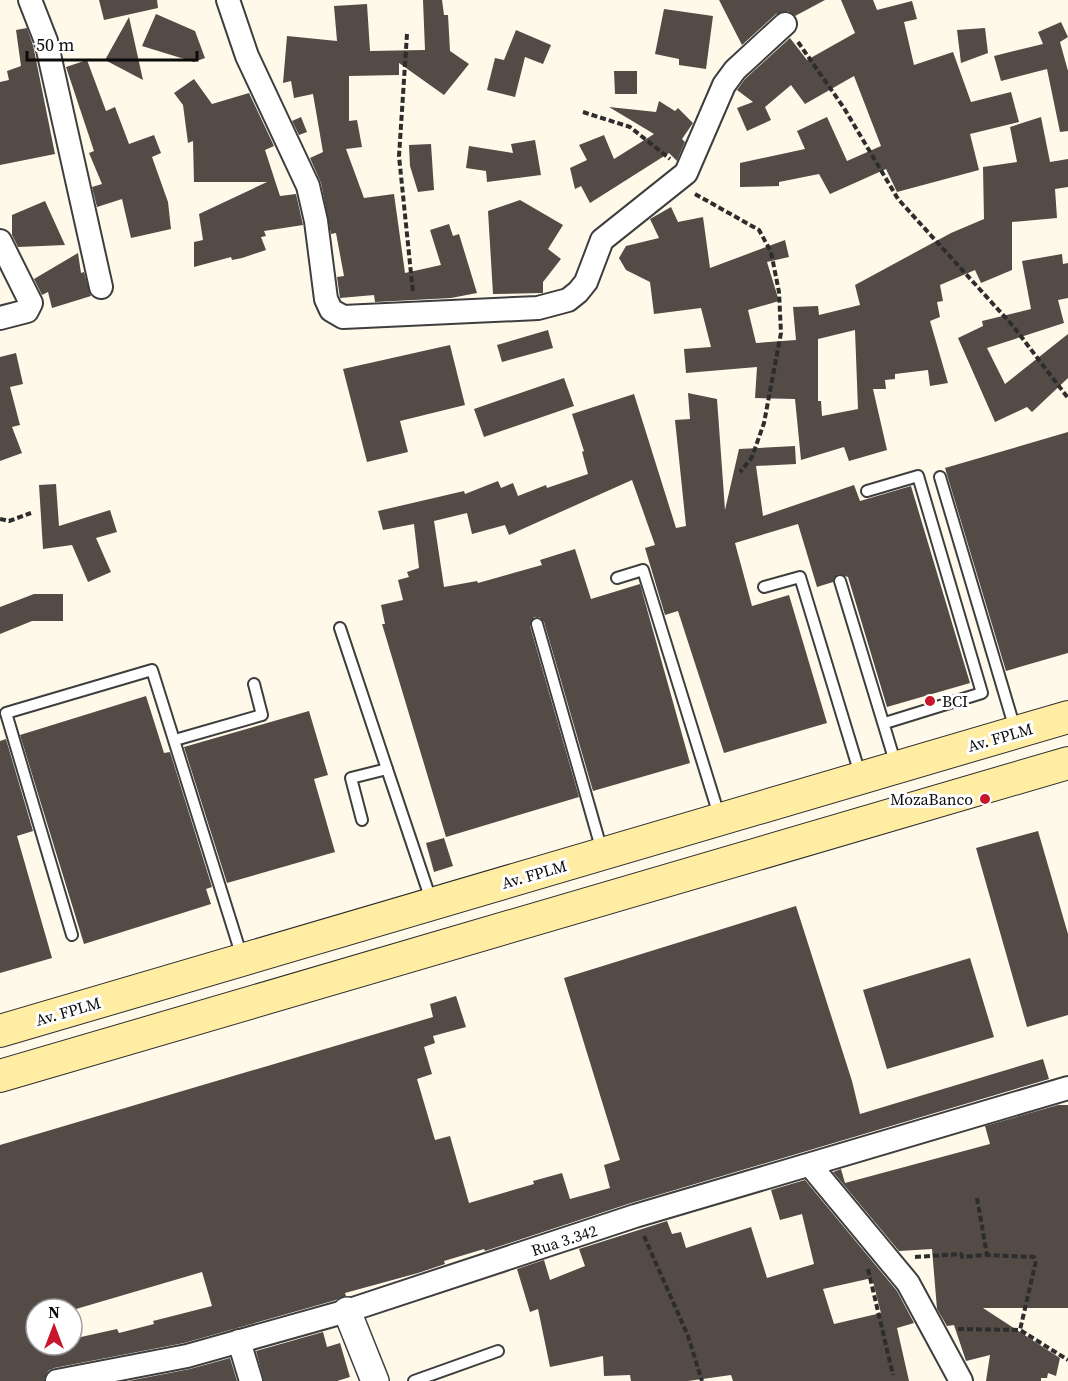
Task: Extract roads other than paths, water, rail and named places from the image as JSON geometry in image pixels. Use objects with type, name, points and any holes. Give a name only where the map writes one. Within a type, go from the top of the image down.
[{"type":"main road","name":"Av. FPLM","points":[[0,1031],[1068,717]]},
{"type":"main road","points":[[0,1076],[1068,763]]},
{"type":"main road","points":[[822,789],[837,831]]},
{"type":"street","points":[[30,0],[46,41],[101,287]]},
{"type":"street","points":[[228,0],[247,56],[308,186],[316,221],[324,289],[331,310],[343,317],[538,308],[568,300],[586,282],[602,240],[680,178],[724,85],[735,70],[785,24]]},
{"type":"street","points":[[0,241],[31,303],[27,311],[0,318]]},
{"type":"street","name":"Rua 3.342","points":[[57,1381],[187,1356],[347,1311],[635,1216],[1068,1088]]},
{"type":"street","points":[[810,1165],[908,1283],[961,1381]]},
{"type":"street","points":[[347,1311],[375,1381]]},
{"type":"street","points":[[239,1341],[251,1381]]},
{"type":"lane","points":[[867,491],[918,476],[982,693],[885,723]]},
{"type":"lane","points":[[940,477],[1016,732]]},
{"type":"lane","points":[[618,578],[643,570],[720,819]]},
{"type":"lane","points":[[764,587],[800,577],[861,777]]},
{"type":"lane","points":[[840,580],[885,723],[896,766]]},
{"type":"lane","points":[[537,624],[603,854]]},
{"type":"lane","points":[[340,628],[432,903]]},
{"type":"lane","points":[[72,935],[6,713],[152,670],[243,960]]},
{"type":"lane","points":[[175,740],[262,715],[254,684]]},
{"type":"lane","points":[[362,820],[351,778],[387,769]]},
{"type":"lane","points":[[414,1381],[498,1351]]},
{"type":"place","name":"BCI","points":[[930,701]]},
{"type":"place","name":"MozaBanco","points":[[985,799]]}]
